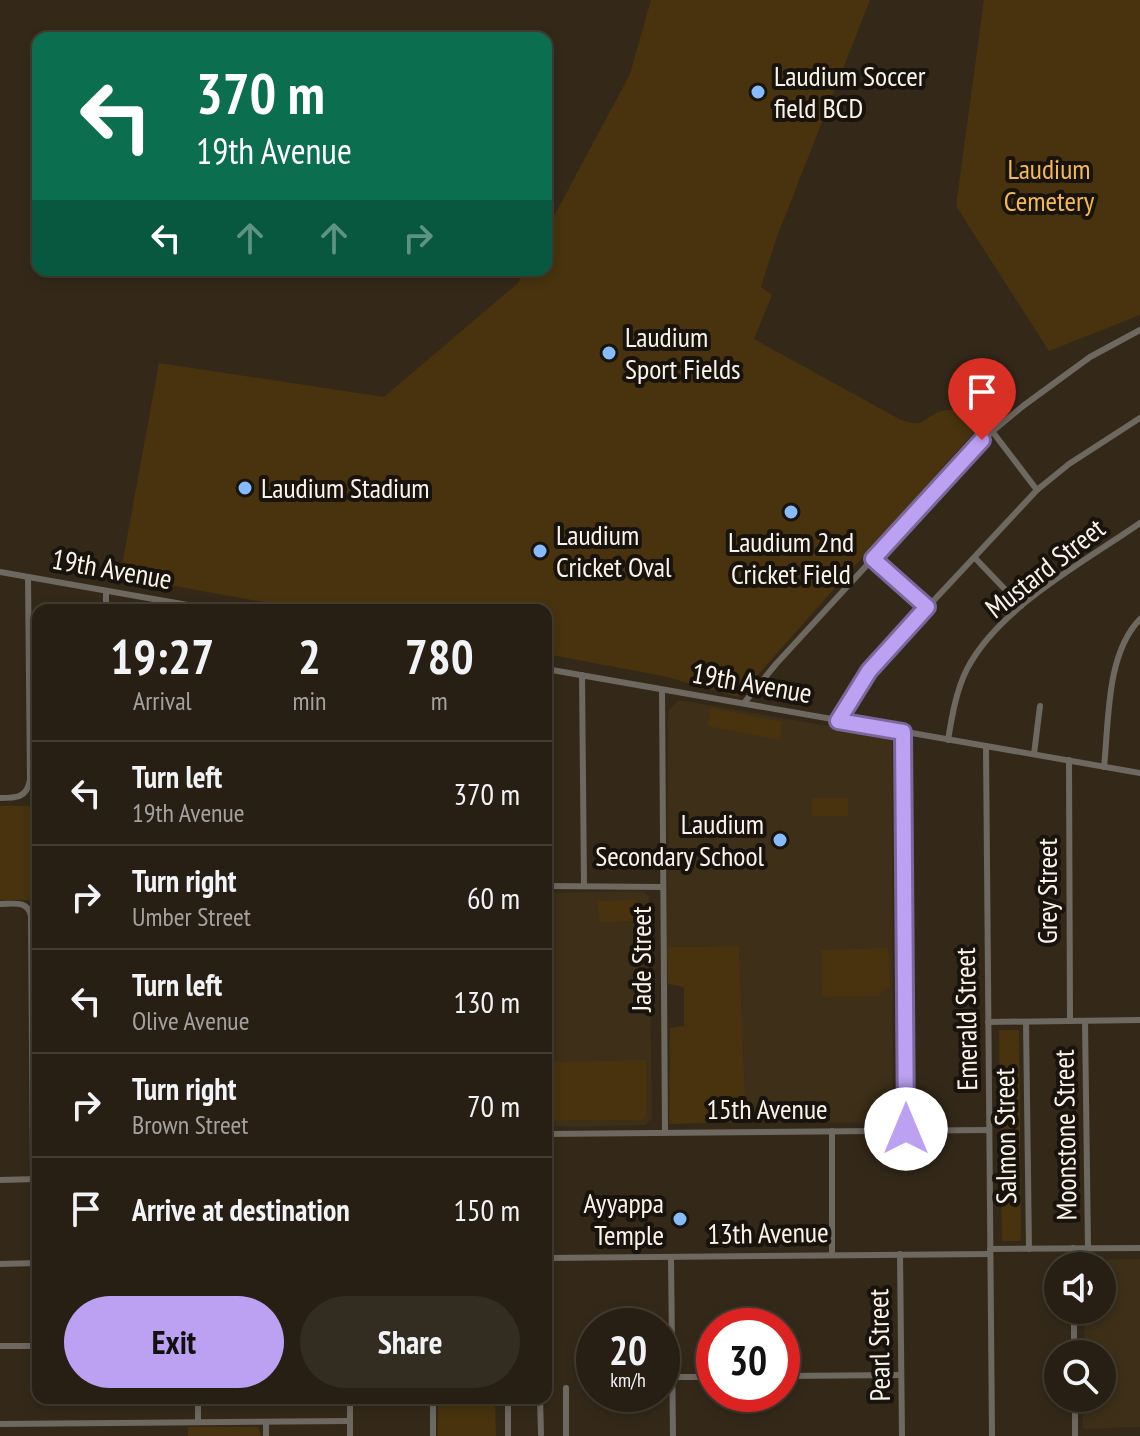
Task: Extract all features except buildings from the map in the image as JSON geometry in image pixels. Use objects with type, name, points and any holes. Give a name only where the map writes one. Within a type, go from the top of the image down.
[{"type":"street","points":[[744,703],[992,431],[1090,357],[1140,330]]},
{"type":"street","points":[[838,721],[869,671],[1037,490],[1069,464],[1140,418]]},
{"type":"street","points":[[992,431],[1037,490]]},
{"type":"street","name":"Mustard Street","points":[[948,740],[954,705],[966,672],[986,642],[1021,606],[1140,523]]},
{"type":"street","points":[[975,558],[1021,606]]},
{"type":"street","points":[[873,559],[927,607]]},
{"type":"street","name":"19th Avenue","points":[[0,572],[169,604]]},
{"type":"street","points":[[0,798],[23,795],[30,780],[28,577]]},
{"type":"street","points":[[106,591],[106,604]]},
{"type":"street","points":[[1104,767],[1118,657],[1125,637],[1140,619]]},
{"type":"street","name":"19th Avenue","points":[[552,670],[1140,773]]},
{"type":"street","points":[[582,675],[584,885]]},
{"type":"street","name":"Jade Street","points":[[662,690],[665,1132]]},
{"type":"street","points":[[1034,754],[1040,706]]},
{"type":"street","points":[[903,732],[906,1129]]},
{"type":"street","name":"Emerald Street","points":[[986,747],[992,1436]]},
{"type":"street","name":"Grey Street","points":[[1069,760],[1070,1021]]},
{"type":"street","points":[[552,886],[663,887]]},
{"type":"street","points":[[0,904],[20,904],[28,908],[31,916],[32,962]]},
{"type":"street","points":[[988,1022],[1140,1020]]},
{"type":"street","name":"Moonstone Street","points":[[1085,1021],[1088,1248]]},
{"type":"street","name":"Salmon Street","points":[[1026,1022],[1029,1249]]},
{"type":"street","name":"15th Avenue","points":[[552,1134],[989,1130]]},
{"type":"street","points":[[832,1131],[832,1254]]},
{"type":"street","points":[[0,1180],[32,1179]]},
{"type":"street","name":"13th Avenue","points":[[552,1258],[1140,1248]]},
{"type":"street","name":"Pearl Street","points":[[900,1254],[902,1436]]},
{"type":"street","points":[[671,1258],[671,1308]]},
{"type":"street","points":[[0,1264],[32,1263]]},
{"type":"street","points":[[0,1346],[32,1346]]},
{"type":"street","points":[[800,1376],[901,1375]]},
{"type":"street","points":[[566,1388],[566,1436]]},
{"type":"street","points":[[198,1404],[198,1422]]},
{"type":"street","points":[[350,1404],[350,1436]]},
{"type":"street","points":[[433,1404],[433,1436]]},
{"type":"street","points":[[508,1404],[508,1436]]},
{"type":"street","points":[[540,1404],[541,1434]]},
{"type":"street","points":[[673,1412],[673,1436]]},
{"type":"street","points":[[1075,1412],[1075,1436]]},
{"type":"street","points":[[0,1424],[350,1421]]},
{"type":"street","points":[[266,1422],[266,1436]]},
{"type":"shaded area","name":"Laudium Secondary School","points":[[679,700],[892,737],[893,1116],[886,1123],[746,1122],[739,946],[667,947],[668,711]]},
{"type":"shaded area","points":[[643,891],[649,897],[652,1118],[645,1125],[552,1127],[552,893]]},
{"type":"shaded area","points":[[1116,1259],[1140,1259],[1140,1427],[1083,1429],[1083,1412],[1116,1412],[1116,1340],[1084,1340],[1085,1324],[1116,1324]]},
{"type":"green space","name":"Laudium Sport Fields","points":[[651,0],[870,0],[776,239],[761,287],[772,295],[754,339],[901,420],[918,423],[938,412],[959,409],[976,430],[738,697],[663,676],[552,655],[552,604],[274,604],[120,576],[159,363],[384,397],[518,283],[522,276],[552,276],[552,220],[630,74]]},
{"type":"green space","name":"Laudium Cemetery","points":[[984,0],[1140,0],[1140,315],[1049,351],[956,206]]},
{"type":"green space","points":[[711,708],[783,722],[780,740],[707,726]]},
{"type":"green space","points":[[812,798],[848,798],[848,816],[812,816]]},
{"type":"green space","points":[[0,806],[32,806],[32,900],[0,900]]},
{"type":"green space","points":[[637,900],[637,921],[599,922],[598,901]]},
{"type":"green space","points":[[739,946],[746,1122],[669,1124],[670,1028],[684,1026],[684,987],[668,984],[667,947]]},
{"type":"green space","points":[[888,948],[890,986],[877,996],[822,997],[821,950]]},
{"type":"green space","points":[[999,1030],[1019,1030],[1021,1241],[1002,1241]]},
{"type":"green space","points":[[646,1060],[646,1116],[642,1120],[552,1120],[552,1062]]},
{"type":"green space","points":[[438,1404],[495,1404],[496,1436],[438,1436]]},
{"type":"green space","points":[[188,1427],[258,1427],[261,1436],[188,1436]]},
{"type":"place","name":"Laudium Soccer field BCD","points":[[758,92]]},
{"type":"place","name":"Laudium Sport Fields","points":[[609,353]]},
{"type":"place","name":"Laudium Stadium","points":[[245,488]]},
{"type":"place","name":"Laudium 2nd Cricket Field","points":[[791,512]]},
{"type":"place","name":"Laudium Cricket Oval","points":[[540,551]]},
{"type":"place","name":"Laudium Secondary School","points":[[780,840]]},
{"type":"place","name":"Ayyappa Temple","points":[[680,1219]]},
{"type":"route","points":[[906,1129],[903,732],[838,721],[869,671],[927,607],[873,559],[982,440]]}]
